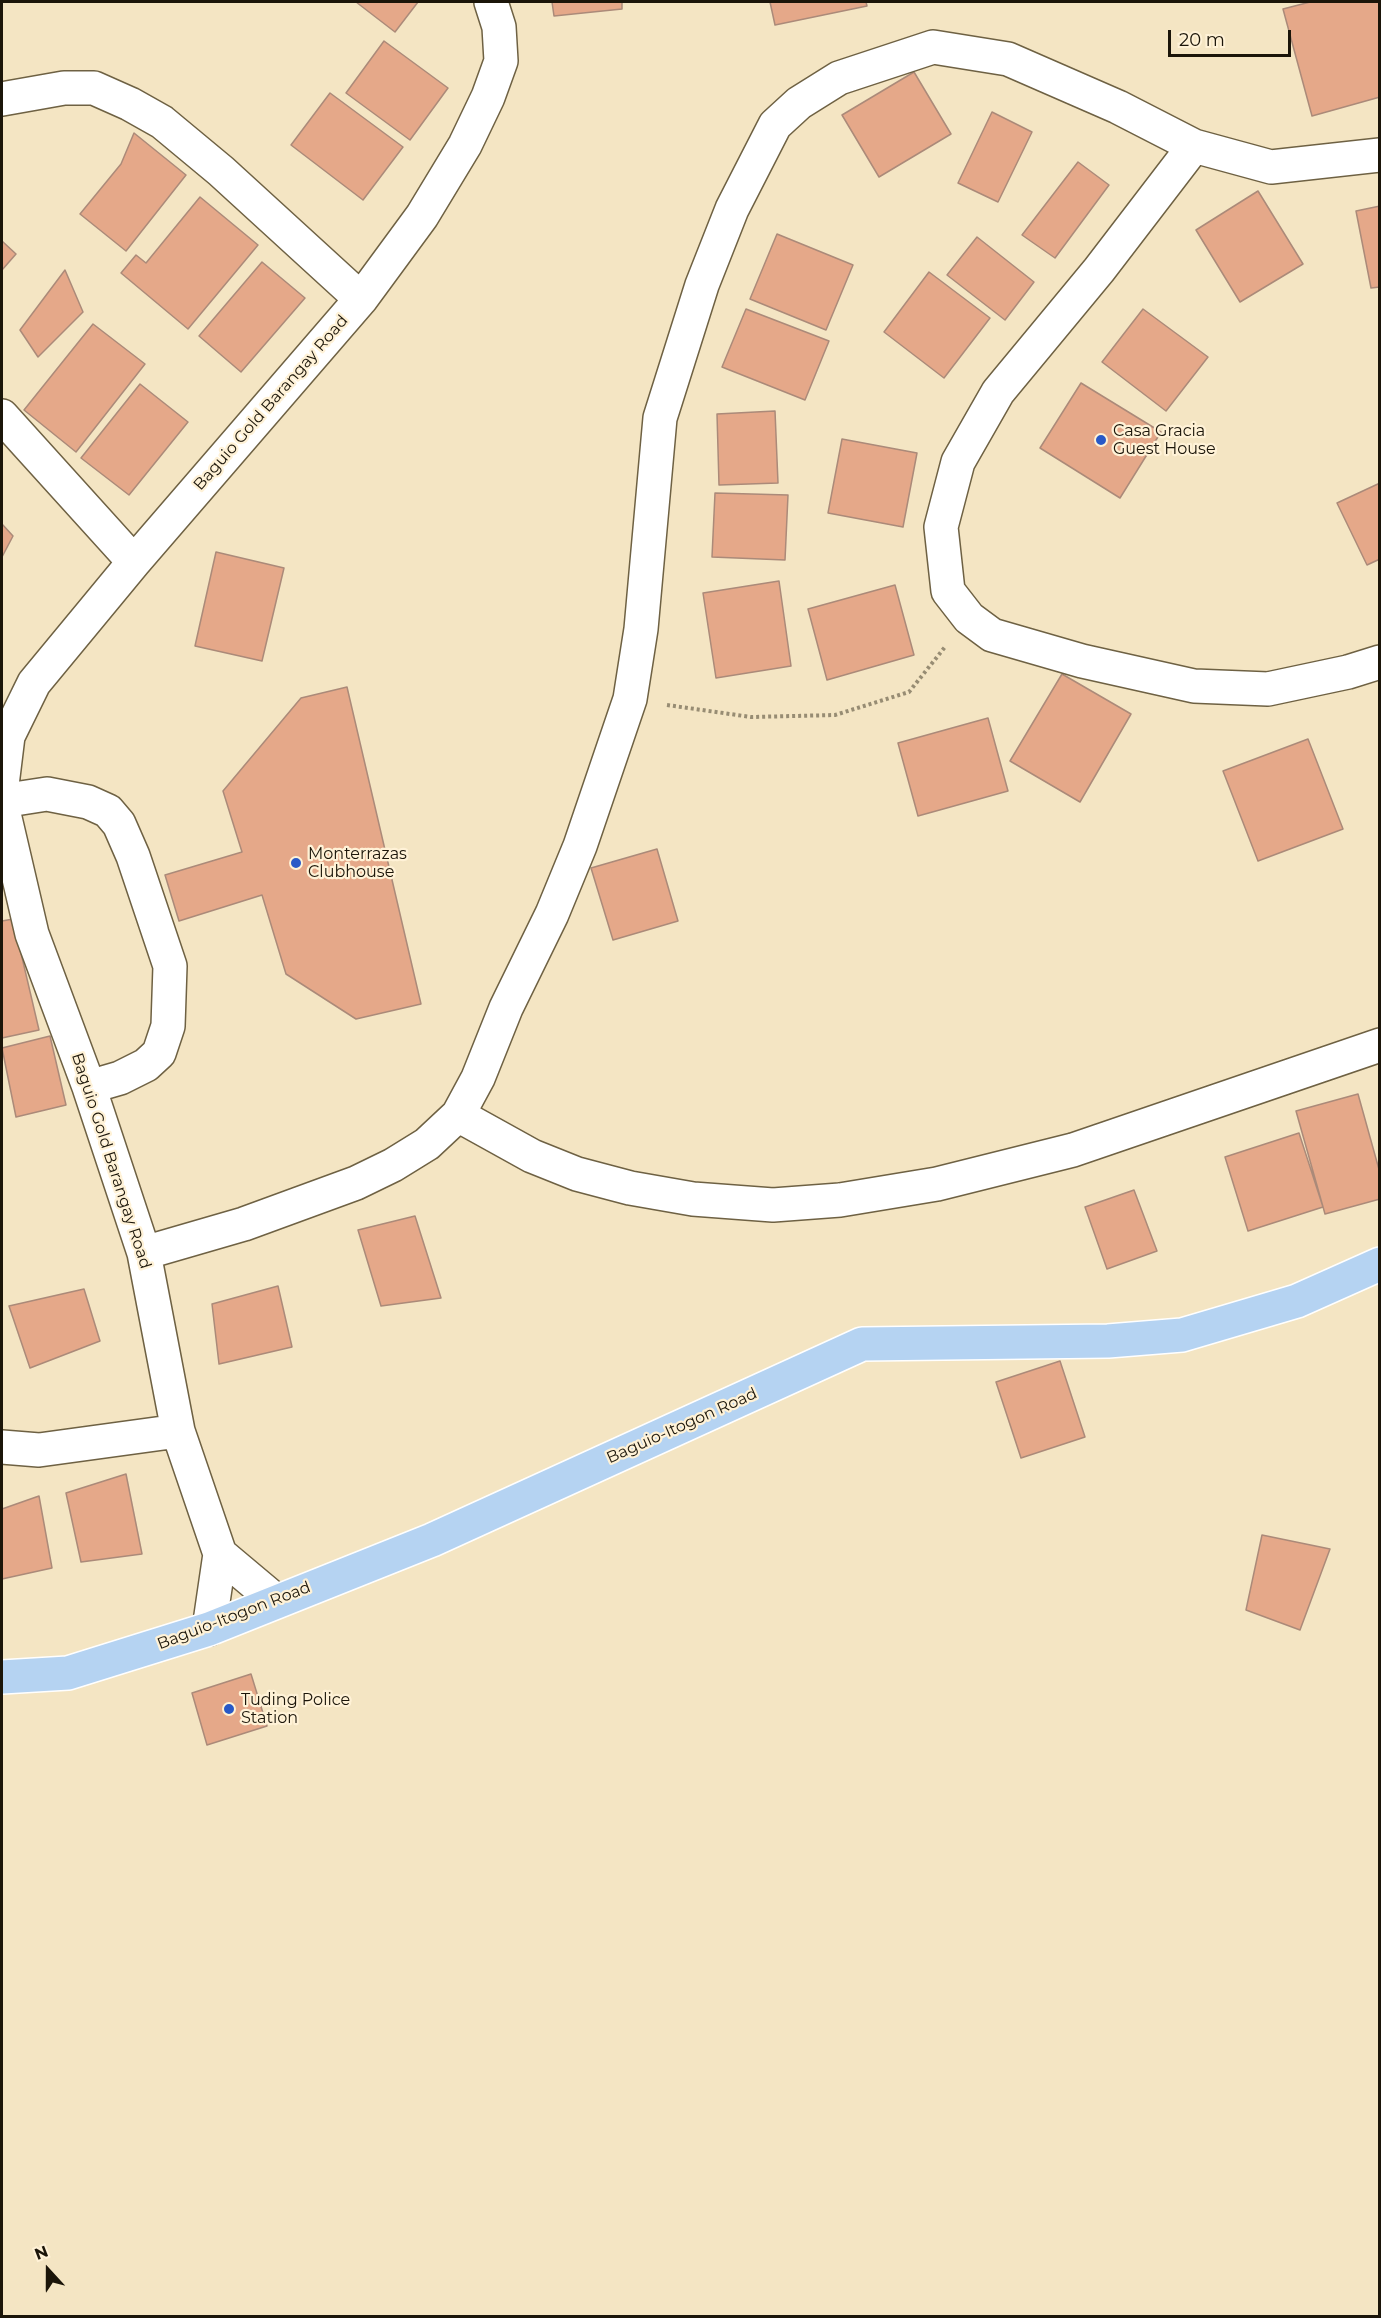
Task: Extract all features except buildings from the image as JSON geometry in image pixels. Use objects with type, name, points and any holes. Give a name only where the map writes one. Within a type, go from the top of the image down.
[{"type":"main road","name":"Baguio-Itogon Road","points":[[2,1677],[68,1673],[209,1629],[432,1540],[862,1344],[1108,1341],[1182,1335],[1297,1300],[1380,1264]]},
{"type":"street","name":"Baguio Gold Barangay Road","points":[[2,785],[8,736],[34,683],[134,562],[361,299],[422,216],[465,145],[488,97],[501,61],[499,27],[491,2]]},
{"type":"street","points":[[144,1253],[244,1224],[356,1183],[393,1166],[427,1144],[458,1115],[478,1078],[506,1008],[552,914],[580,846],[630,699],[641,629],[660,418],[702,285],[732,209],[775,125],[799,103],[839,78],[933,47],[1008,59],[1118,107],[1194,146],[1271,166],[1380,155]]},
{"type":"street","points":[[2,99],[64,88],[94,88],[130,104],[162,122],[212,164],[361,299]]},
{"type":"street","points":[[1194,146],[1099,270],[999,392],[958,462],[941,526],[948,591],[969,618],[992,635],[1082,661],[1194,686],[1268,689],[1348,672],[1380,662]]},
{"type":"street","points":[[2,416],[134,562]]},
{"type":"street","points":[[2,803],[47,794],[88,802],[108,811],[119,824],[133,856],[170,966],[168,1026],[159,1053],[146,1065],[120,1078],[89,1087]]},
{"type":"street","name":"Baguio Gold Barangay Road","points":[[2,803],[32,934],[89,1087],[144,1253],[178,1431],[220,1554],[209,1629]]},
{"type":"street","points":[[458,1115],[532,1156],[577,1174],[630,1188],[693,1199],[773,1205],[818,1202],[937,1184],[1073,1150],[1380,1045]]},
{"type":"street","points":[[2,1447],[39,1450],[178,1431]]},
{"type":"street","points":[[220,1554],[276,1601]]},
{"type":"path","points":[[630,699],[751,717],[835,715],[909,692],[969,618]]},
{"type":"place","name":"Casa Gracia Guest House","points":[[1101,440]]},
{"type":"place","name":"Monterrazas Clubhouse","points":[[296,863]]},
{"type":"place","name":"Tuding Police Station","points":[[229,1709]]}]
